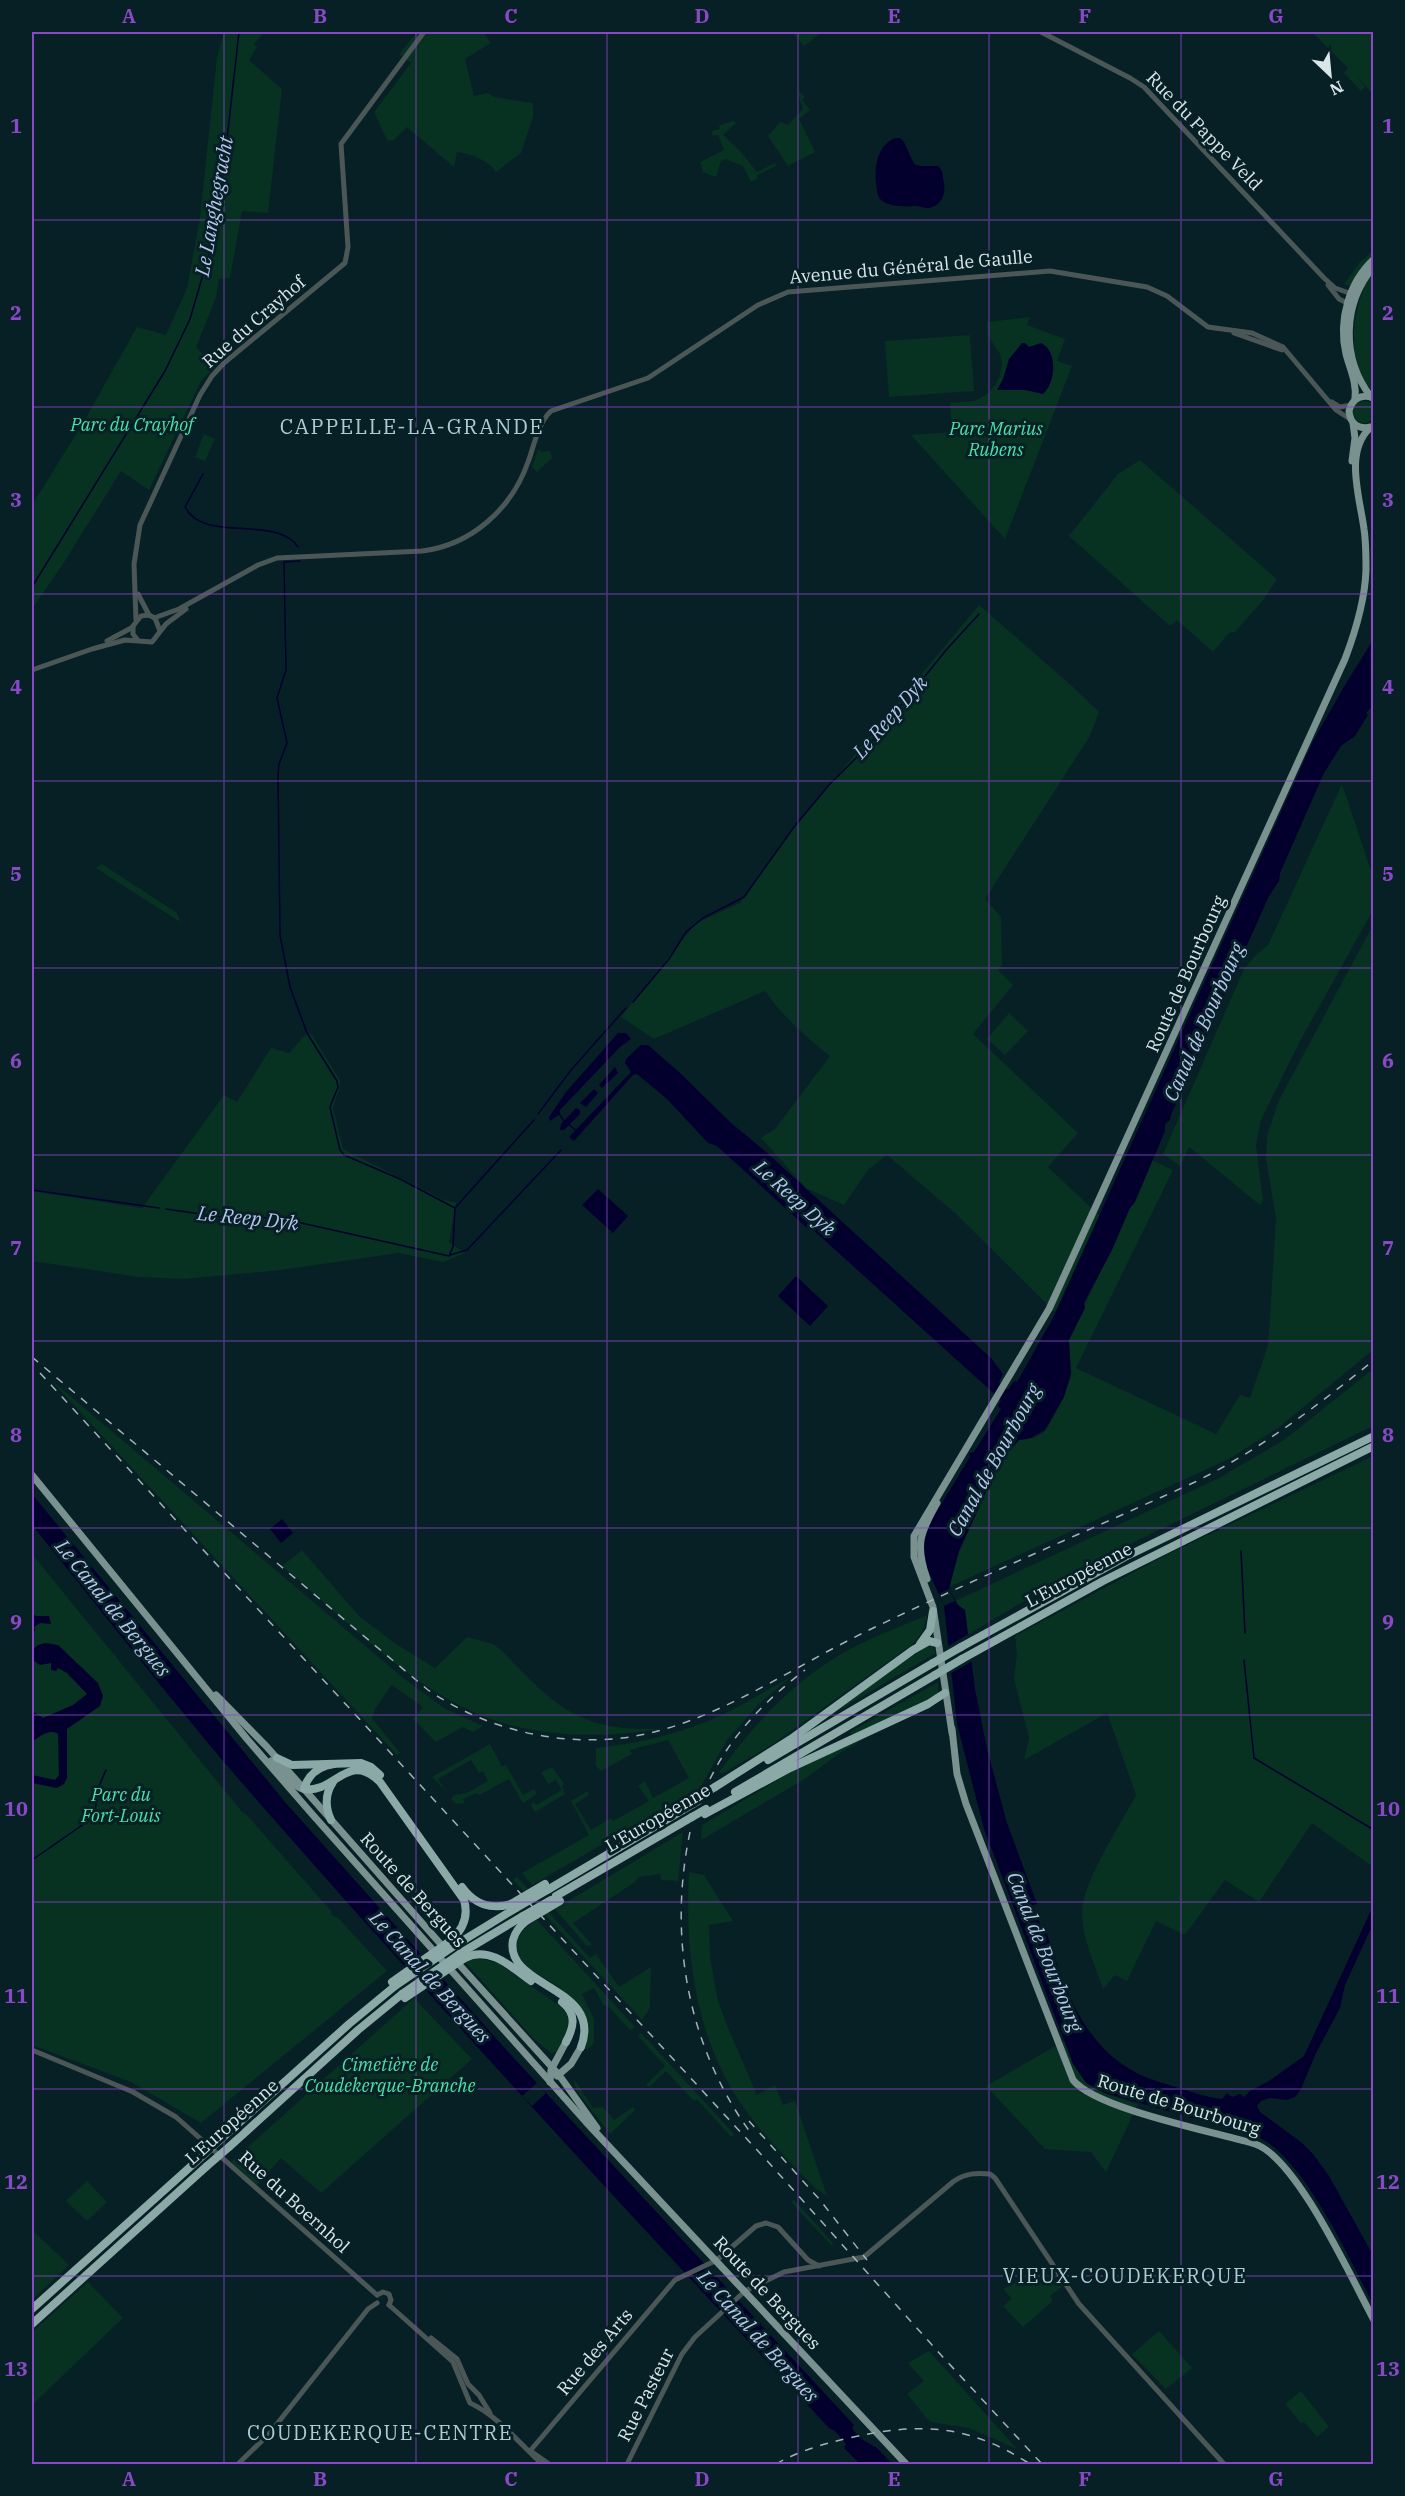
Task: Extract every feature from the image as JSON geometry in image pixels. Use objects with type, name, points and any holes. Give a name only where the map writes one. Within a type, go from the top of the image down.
[{"type":"highway","name":"L'Européenne","points":[[32,2309],[393,1984],[452,1944],[547,1886],[649,1830],[714,1789],[1097,1571],[1374,1435]]},
{"type":"highway","name":"L'Européenne","points":[[32,2324],[378,2013],[463,1956],[654,1839],[706,1811],[985,1646],[1103,1581],[1326,1469],[1374,1448]]},
{"type":"highway","points":[[914,1650],[929,1633],[933,1611]]},
{"type":"highway","points":[[714,1789],[791,1739],[914,1650],[929,1641],[940,1647]]},
{"type":"highway","points":[[706,1811],[790,1768],[946,1695]]},
{"type":"highway","points":[[277,1758],[292,1765],[361,1763],[375,1770],[387,1783],[468,1894],[476,1901],[490,1906],[513,1906]]},
{"type":"highway","points":[[334,1764],[323,1766],[315,1772],[306,1782],[304,1789],[321,1788],[347,1772],[360,1770],[376,1778],[461,1894],[466,1908],[465,1919],[452,1944]]},
{"type":"highway","points":[[331,1820],[326,1807],[327,1796],[330,1786],[337,1777]]},
{"type":"highway","points":[[524,1919],[514,1936],[515,1957],[523,1968],[567,1998],[576,2008],[584,2029],[581,2047]]},
{"type":"highway","points":[[463,1956],[480,1953],[498,1958],[567,2006],[574,2024],[566,2042]]},
{"type":"main road","points":[[1353,402],[1355,386],[1343,336],[1353,295],[1373,263]]},
{"type":"main road","points":[[1350,304],[1348,329],[1351,353],[1361,381],[1372,398]]},
{"type":"main road","points":[[1353,402],[1363,396],[1372,398]]},
{"type":"main road","name":"Route de Bourbourg","points":[[940,1647],[930,1595],[915,1561],[913,1541],[920,1523],[1055,1298],[1345,659],[1359,618],[1365,579],[1365,532],[1353,468],[1355,438],[1349,411],[1353,402]]},
{"type":"main road","points":[[1352,421],[1360,428],[1372,427]]},
{"type":"main road","name":"Route de Bourbourg","points":[[1357,487],[1358,450],[1363,436],[1372,427]]},
{"type":"main road","name":"Route de Bourbourg","points":[[964,1453],[924,1526],[920,1540],[920,1558],[936,1606],[958,1778],[1073,2080],[1086,2093],[1107,2102],[1255,2144],[1271,2152],[1288,2170],[1309,2201],[1374,2320]]},
{"type":"main road","name":"Route de Bergues","points":[[32,1475],[247,1739],[312,1814],[550,2082],[717,2260],[743,2294],[906,2464]]},
{"type":"main road","name":"Route de Bergues","points":[[189,1667],[277,1758],[552,2067],[606,2141]]},
{"type":"main road","name":"Route de Bourbourg","points":[[946,1695],[952,1733]]},
{"type":"main road","points":[[247,1739],[290,1782],[304,1789],[305,1800],[312,1814]]},
{"type":"main road","points":[[566,2042],[552,2067],[549,2075],[550,2082],[571,2064],[581,2047]]},
{"type":"street","name":"Rue du Crayhof","points":[[136,620],[135,555],[142,521],[206,384],[227,360],[339,269],[346,259],[341,144],[424,32]]},
{"type":"street","name":"Rue du Pappe Veld","points":[[1041,32],[1144,87],[1324,279],[1334,287],[1353,295]]},
{"type":"street","name":"Avenue du Général de Gaulle","points":[[152,617],[166,615],[258,566],[281,557],[422,551],[440,548],[462,538],[492,519],[514,494],[523,477],[542,424],[550,412],[648,378],[758,305],[776,295],[801,290],[1050,271],[1150,288],[1170,297],[1202,324],[1264,337],[1285,348],[1336,410],[1352,421]]},
{"type":"street","name":"Rue du Pappe Veld","points":[[1324,279],[1337,298],[1350,304]]},
{"type":"street","points":[[1327,397],[1339,407],[1353,402]]},
{"type":"street","name":"Rue du Crayhof","points":[[135,583],[143,606],[152,617]]},
{"type":"street","name":"Avenue du Général de Gaulle","points":[[160,632],[170,621],[205,596]]},
{"type":"street","points":[[141,616],[152,617],[159,624],[160,632],[152,642],[145,643],[134,636],[133,627],[141,616]]},
{"type":"street","points":[[92,649],[133,627]]},
{"type":"street","points":[[32,670],[92,649],[125,640],[139,640]]},
{"type":"street","name":"Rue du Boernhol","points":[[32,2050],[123,2087],[168,2112],[195,2133],[377,2295]]},
{"type":"street","name":"Rue Pasteur","points":[[627,2464],[678,2360],[693,2339],[743,2294],[781,2273],[864,2258],[958,2179],[971,2173],[990,2174],[1079,2304],[1224,2464]]},
{"type":"street","name":"Rue des Arts","points":[[530,2451],[673,2282],[717,2260],[754,2227],[766,2223],[778,2227],[804,2256]]},
{"type":"street","points":[[804,2256],[813,2264],[823,2266]]},
{"type":"street","points":[[803,2270],[807,2265],[804,2256]]},
{"type":"street","points":[[377,2303],[377,2295],[383,2292],[389,2294],[391,2300],[389,2305]]},
{"type":"street","points":[[377,2303],[383,2307],[389,2305]]},
{"type":"street","points":[[239,2463],[267,2436],[368,2309],[377,2303]]},
{"type":"street","points":[[389,2305],[454,2364],[468,2400],[504,2428],[542,2464]]},
{"type":"street","points":[[414,2327],[456,2357],[467,2383],[504,2428]]},
{"type":"street","points":[[468,2400],[470,2394],[476,2392]]},
{"type":"street","points":[[475,2404],[480,2398]]},
{"type":"street","points":[[530,2451],[549,2464]]},
{"type":"green space","name":"Parc du Crayhof","points":[[224,32],[264,32],[254,44],[257,47],[249,60],[282,89],[268,213],[242,211],[230,278],[219,279],[216,297],[196,348],[217,365],[201,381],[149,490],[121,471],[32,609],[32,505],[83,423],[137,327],[166,335],[187,288],[200,218],[217,57]]},
{"type":"green space","points":[[417,32],[483,32],[491,43],[465,59],[474,96],[487,93],[494,97],[533,103],[533,117],[521,153],[496,172],[480,159],[457,152],[454,167],[407,127],[393,141],[387,140],[374,112],[411,63],[399,54]]},
{"type":"green space","points":[[792,32],[822,32],[804,46]]},
{"type":"green space","points":[[1312,32],[1373,32],[1373,94],[1356,76],[1365,87],[1361,91],[1344,73],[1348,68]]},
{"type":"green space","points":[[797,90],[805,97],[802,100],[810,110],[799,119],[815,152],[788,166],[768,136],[780,122],[788,125],[803,109]]},
{"type":"green space","points":[[734,121],[736,123],[723,135],[757,172],[775,163],[776,166],[757,175],[758,178],[751,182],[743,166],[725,159],[721,161],[716,177],[703,172],[700,162],[724,150],[718,135],[713,136],[711,131],[720,129],[719,125]]},
{"type":"green space","points":[[1373,251],[1373,392],[1359,370],[1354,343],[1356,316],[1363,291],[1344,284],[1360,262]]},
{"type":"green space","name":"Parc Marius Rubens","points":[[1030,317],[1027,325],[1065,339],[1057,361],[1072,366],[1005,539],[911,435],[952,432],[950,403],[974,401],[986,395],[1000,376],[1002,364],[1000,354],[988,336],[987,322]]},
{"type":"green space","points":[[970,335],[974,391],[889,397],[885,341]]},
{"type":"green space","points":[[1360,401],[1368,401],[1375,408],[1375,416],[1368,423],[1360,423],[1353,416],[1353,408]]},
{"type":"green space","points":[[204,434],[215,439],[205,461],[195,457]]},
{"type":"green space","points":[[538,449],[542,452],[550,451],[552,458],[537,472],[532,467]]},
{"type":"green space","points":[[1140,460],[1277,579],[1264,599],[1235,632],[1229,633],[1213,652],[1177,620],[1170,626],[1069,536],[1118,474]]},
{"type":"green space","points":[[979,605],[1099,712],[1090,736],[985,899],[1001,917],[1002,965],[998,970],[1013,985],[973,1034],[1078,1133],[1048,1167],[1100,1216],[1055,1312],[956,1214],[887,1155],[868,1170],[844,1205],[806,1188],[761,1138],[775,1129],[830,1056],[795,1026],[765,991],[654,1039],[621,1017],[696,923],[740,903],[787,836]]},
{"type":"green space","points":[[1342,784],[1373,877],[1373,910],[1299,1043],[1261,1120],[1256,1145],[1263,1200],[1260,1205],[1189,1147],[1180,1166],[1163,1154],[1244,969],[1268,945]]},
{"type":"green space","points":[[102,864],[177,913],[180,922],[96,868]]},
{"type":"green space","points":[[1373,925],[1373,1350],[1278,1428],[1229,1459],[949,1587],[959,1551],[1006,1449],[1014,1446],[1018,1440],[1032,1438],[1045,1431],[1060,1404],[1071,1375],[1070,1337],[1130,1207],[1135,1201],[1152,1160],[1173,1170],[1076,1368],[1216,1434],[1240,1395],[1250,1398],[1268,1345],[1270,1317],[1276,1218],[1266,1159],[1267,1136],[1279,1100]]},
{"type":"green space","points":[[1009,1013],[1028,1031],[1005,1055],[987,1039]]},
{"type":"green space","points":[[307,1033],[312,1035],[340,1080],[333,1108],[343,1149],[442,1199],[456,1203],[449,1242],[465,1253],[443,1262],[399,1253],[281,1270],[185,1279],[139,1277],[32,1261],[32,1191],[142,1208],[224,1095],[237,1102],[271,1048],[289,1053]]},
{"type":"green space","points":[[1373,1369],[1373,1426],[1077,1570],[967,1635],[962,1609],[955,1601],[1219,1478],[1284,1440]]},
{"type":"green space","points":[[49,1378],[402,1677],[444,1708],[483,1726],[473,1732],[463,1727],[436,1742],[413,1719],[423,1707],[392,1685],[375,1709],[372,1718],[400,1753],[397,1755]]},
{"type":"green space","points":[[1373,1456],[1373,1867],[1312,1823],[1259,1902],[1225,1880],[1185,1935],[1156,1921],[1127,1981],[1115,1975],[1103,1989],[1084,1932],[1082,1913],[1084,1900],[1103,1853],[1136,1795],[1107,1713],[1024,1760],[1029,1738],[1014,1679],[1017,1655],[1015,1636],[1164,1556]]},
{"type":"green space","points":[[302,1550],[359,1616],[393,1642],[435,1668],[467,1637],[493,1644],[553,1700],[570,1711],[588,1720],[608,1725],[661,1729],[613,1734],[566,1734],[518,1727],[473,1712],[421,1682],[397,1664],[282,1566]]},
{"type":"green space","name":"Parc du Fort-Louis","points":[[32,1554],[243,1813],[331,1911],[331,1914],[340,1920],[387,1971],[201,2123],[131,2082],[32,2045]]},
{"type":"green space","points":[[927,1615],[922,1632],[910,1646],[773,1744],[722,1774],[719,1772],[773,1708],[820,1667],[870,1639]]},
{"type":"green space","points":[[931,1644],[936,1653],[812,1726],[880,1677]]},
{"type":"green space","points":[[789,1678],[759,1704],[727,1740],[700,1788],[532,1885],[522,1873],[589,1835],[571,1801],[588,1791],[589,1795],[575,1804],[591,1830],[649,1801],[638,1786],[645,1781],[653,1798],[689,1778],[668,1740],[630,1750],[632,1754],[601,1771],[596,1766],[596,1748],[651,1739],[703,1723],[736,1708]]},
{"type":"green space","points":[[938,1682],[938,1694],[933,1698],[852,1735],[850,1732]]},
{"type":"green space","points":[[871,1735],[840,1753],[803,1780],[701,1840],[702,1825],[793,1771]]},
{"type":"green space","points":[[490,1744],[502,1767],[506,1765],[523,1795],[534,1789],[537,1794],[523,1803],[509,1779],[479,1795],[477,1793],[463,1799],[465,1803],[456,1804],[451,1799],[454,1795],[467,1793],[488,1781],[483,1771],[479,1773],[471,1760],[438,1779],[446,1791],[432,1777]]},
{"type":"green space","points":[[552,1767],[564,1784],[562,1786],[565,1794],[535,1812],[531,1805],[533,1802],[536,1805],[562,1790],[556,1780],[548,1784],[541,1772]]},
{"type":"green space","points":[[683,1832],[678,1881],[661,1880],[660,1874],[639,1877],[635,1882],[573,1923],[592,1945],[587,1946],[555,1909]]},
{"type":"green space","points":[[689,1872],[704,1875],[733,1921],[709,1925],[710,1957],[718,2001],[726,2023],[757,2095],[775,2085],[783,2105],[795,2101],[827,2196],[816,2189],[760,2128],[740,2102],[718,2063],[708,2037],[694,1983],[689,1928]]},
{"type":"green space","points":[[517,1877],[590,1958],[596,1954],[619,1987],[651,1967],[650,2008],[642,2020],[513,1880]]},
{"type":"green space","points":[[537,1920],[635,2027],[630,2030],[607,2005],[604,2006],[594,1988],[582,1994],[594,2019],[594,2043],[587,2050],[587,2025],[579,2006],[563,1990],[525,1966],[520,1959],[517,1946],[520,1934]]},
{"type":"green space","points":[[474,1957],[498,1963],[567,2011],[566,2036],[557,2051],[552,2054],[533,2038],[466,1963]]},
{"type":"green space","name":"Cimetière de Coudekerque-Branche","points":[[414,1998],[472,2059],[321,2193],[281,2158],[257,2185],[231,2162]]},
{"type":"green space","points":[[641,2033],[734,2134],[731,2137],[697,2099],[694,2101],[666,2071],[649,2087],[646,2085],[665,2066],[638,2036]]},
{"type":"green space","points":[[1064,2041],[1077,2068],[1091,2084],[1110,2095],[1138,2104],[1106,2172],[1091,2152],[1045,2149],[986,2086]]},
{"type":"green space","points":[[574,2079],[593,2108],[603,2107],[614,2120],[633,2107],[635,2110],[610,2134],[576,2090]]},
{"type":"green space","points":[[87,2181],[107,2202],[87,2221],[66,2201]]},
{"type":"green space","points":[[794,2200],[833,2243],[832,2246],[791,2202]]},
{"type":"green space","points":[[32,2230],[69,2265],[32,2300]]},
{"type":"green space","points":[[1027,2276],[1028,2280],[1031,2279],[1034,2283],[1037,2281],[1062,2287],[1050,2296],[1053,2301],[1023,2327],[1003,2306],[1012,2299],[1003,2289]]},
{"type":"green space","points":[[88,2282],[123,2318],[32,2405],[32,2332]]},
{"type":"green space","points":[[1159,2331],[1192,2368],[1166,2389],[1132,2354]]},
{"type":"green space","points":[[929,2351],[1017,2449],[969,2428],[930,2422],[907,2394],[924,2381],[908,2363]]},
{"type":"green space","points":[[1301,2391],[1329,2427],[1317,2437],[1285,2404]]},
{"type":"water","points":[[895,138],[900,138],[904,142],[914,164],[938,166],[941,170],[944,191],[937,205],[927,208],[896,206],[879,198],[876,164],[882,148]]},
{"type":"water","points":[[1022,343],[1029,347],[1041,343],[1053,359],[1051,382],[1043,394],[1025,390],[997,390],[1009,359]]},
{"type":"water","name":"Canal de Bourbourg","points":[[1373,640],[1373,705],[1366,713],[1368,715],[1355,736],[1341,746],[1324,773],[1280,873],[1279,881],[1269,896],[1170,1120],[1165,1124],[1165,1131],[1135,1202],[1084,1303],[1085,1308],[1069,1340],[1071,1373],[1064,1397],[1045,1430],[1031,1438],[1019,1440],[1014,1446],[1006,1449],[959,1551],[949,1589],[958,1605],[965,1610],[975,1689],[987,1749],[1007,1823],[1037,1904],[1033,1905],[1041,1927],[1044,1924],[1075,2008],[1100,2044],[1116,2060],[1143,2076],[1209,2097],[1222,2099],[1227,2093],[1232,2097],[1240,2094],[1244,2097],[1304,2056],[1373,1906],[1373,1924],[1345,1985],[1340,2008],[1316,2053],[1301,2089],[1295,2097],[1287,2100],[1269,2098],[1261,2101],[1257,2106],[1260,2112],[1301,2142],[1329,2176],[1373,2255],[1373,2304],[1323,2210],[1290,2163],[1272,2146],[1255,2136],[1105,2093],[1086,2083],[1073,2064],[984,1829],[957,1724],[944,1606],[924,1561],[922,1546],[926,1529],[970,1457],[969,1453],[974,1452],[1001,1409],[998,1406],[1001,1400],[811,1228],[807,1228],[717,1146],[708,1143],[668,1100],[637,1074],[633,1075],[574,1141],[569,1137],[631,1072],[625,1063],[626,1059],[641,1045],[648,1045],[991,1358],[1003,1374],[999,1382],[1008,1390],[1014,1381],[1017,1382],[1053,1318],[1313,741]]},
{"type":"water","points":[[618,1033],[626,1033],[631,1039],[620,1047],[560,1110],[560,1114],[550,1121],[549,1117],[566,1092]]},
{"type":"water","points":[[615,1067],[618,1073],[602,1088],[599,1085]]},
{"type":"water","points":[[594,1089],[598,1093],[586,1107],[580,1103]]},
{"type":"water","points":[[576,1108],[580,1110],[580,1114],[564,1130],[560,1130],[561,1124]]},
{"type":"water","points":[[598,1189],[628,1216],[613,1233],[582,1205]]},
{"type":"water","points":[[796,1276],[828,1306],[810,1326],[778,1296]]},
{"type":"water","name":"Le Canal de Bergues","points":[[32,1494],[285,1802],[510,2054],[854,2425],[852,2428],[860,2438],[877,2448],[892,2464],[860,2464],[844,2448],[846,2444],[835,2431],[829,2428],[614,2197],[332,1885],[203,1737],[32,1525]]},
{"type":"water","points":[[282,1519],[293,1533],[281,1543],[270,1529]]},
{"type":"water","points":[[32,1614],[49,1616],[51,1624],[40,1623],[34,1627],[32,1634]]},
{"type":"water","points":[[46,1643],[58,1645],[98,1683],[103,1696],[100,1706],[67,1729],[67,1778],[64,1784],[57,1788],[32,1783],[32,1775],[55,1780],[59,1775],[58,1734],[51,1732],[32,1742],[32,1711],[43,1718],[73,1705],[87,1694],[67,1673],[58,1668],[56,1671],[51,1670],[51,1663],[40,1665],[34,1661],[32,1650]]},
{"type":"pier","points":[[949,1589],[955,1601],[944,1606],[939,1594]]},
{"type":"pier","points":[[970,1633],[974,1660],[948,1675],[945,1648]]},
{"type":"pier","points":[[421,1953],[444,1979],[427,1991],[404,1965]]},
{"type":"pier","points":[[537,2083],[546,2093],[532,2106],[522,2096]]},
{"type":"waterway","name":"Le Langhegracht","points":[[32,587],[165,371],[190,319],[211,247],[221,193],[239,32]]},
{"type":"waterway","points":[[203,474],[185,507],[194,518],[223,527],[274,532],[288,537],[298,547]]},
{"type":"waterway","points":[[300,561],[284,562],[286,670],[277,698],[287,743],[279,764],[278,775],[280,935],[290,987],[307,1033],[337,1081],[338,1087],[330,1107],[340,1150],[344,1155],[400,1179],[455,1208]]},
{"type":"waterway","name":"Le Reep Dyk","points":[[633,1002],[669,959],[686,932],[703,918],[744,897],[794,827],[829,785],[868,746],[947,649],[979,614]]},
{"type":"waterway","name":"Le Reep Dyk","points":[[538,1114],[571,1070],[626,1008]]},
{"type":"waterway","points":[[559,1114],[565,1122]]},
{"type":"waterway","name":"Le Reep Dyk","points":[[166,1209],[222,1217],[279,1218],[449,1256],[453,1247],[455,1208],[534,1120]]},
{"type":"waterway","points":[[569,1125],[577,1131]]},
{"type":"waterway","name":"Le Reep Dyk","points":[[450,1255],[467,1250],[561,1150]]},
{"type":"waterway","name":"Le Reep Dyk","points":[[32,1190],[159,1208]]},
{"type":"waterway","points":[[1241,1551],[1245,1633]]},
{"type":"waterway","points":[[1244,1660],[1254,1758],[1374,1830]]},
{"type":"waterway","points":[[32,1860],[94,1817],[99,1786],[106,1770]]},
{"type":"railway","points":[[32,1357],[428,1690],[472,1715],[496,1724],[546,1736],[596,1740],[654,1732],[716,1710],[906,1612],[1195,1482],[1288,1426],[1374,1360]]},
{"type":"railway","points":[[40,1373],[770,2164],[1042,2464]]},
{"type":"railway","points":[[710,1779],[729,1747],[751,1719],[805,1670]]},
{"type":"railway","points":[[690,1832],[681,1911],[688,1988],[711,2063],[728,2098],[750,2132]]},
{"type":"railway","points":[[749,2121],[820,2200],[867,2260]]},
{"type":"railway","points":[[776,2464],[802,2452],[839,2440],[874,2433],[921,2429],[964,2434],[985,2441],[1030,2464]]},
{"type":"district","name":"CAPPELLE-LA-GRANDE","points":[[412,427]]},
{"type":"district","name":"VIEUX-COUDEKERQUE","points":[[1125,2276]]},
{"type":"district","name":"COUDEKERQUE-CENTRE","points":[[380,2433]]}]
